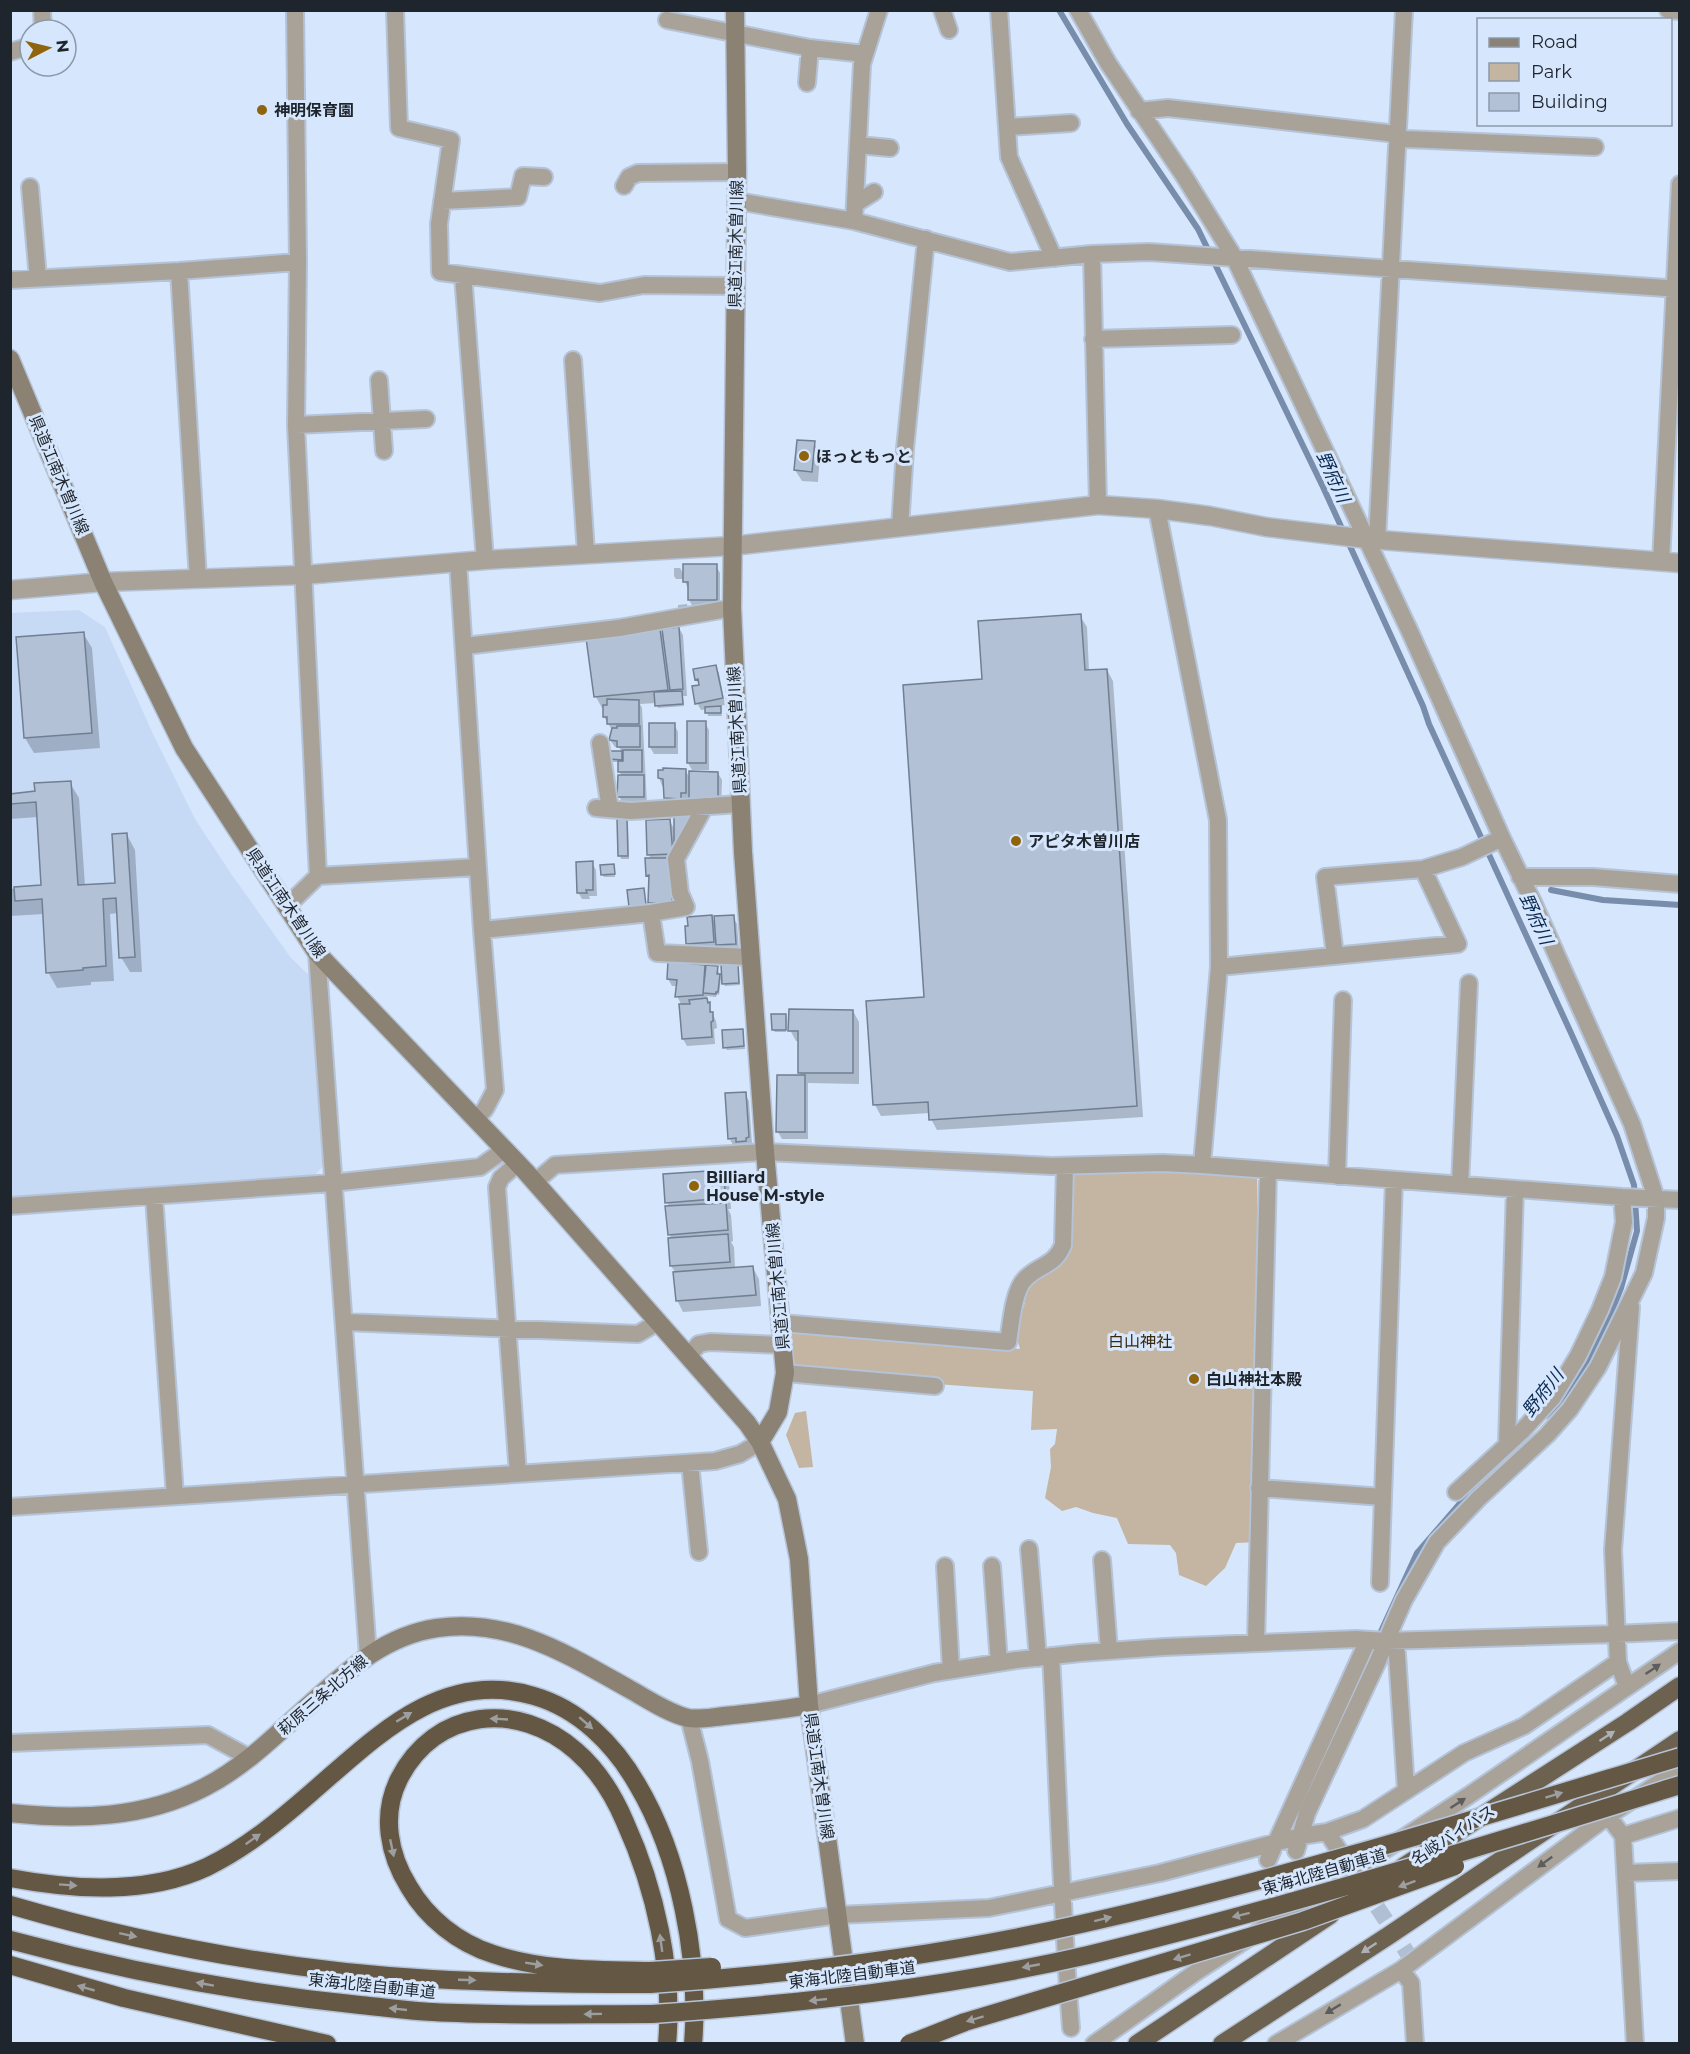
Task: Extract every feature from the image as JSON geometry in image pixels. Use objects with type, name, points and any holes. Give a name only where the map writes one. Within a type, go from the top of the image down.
[{"type":"highway","name":"名岐バイパス","points":[[1137,2043],[1680,1686]]},
{"type":"highway","points":[[10,1878],[69,1886],[106,1887],[139,1885],[173,1879],[205,1867],[252,1840],[310,1794],[379,1734],[407,1714],[438,1700],[467,1693],[494,1690],[523,1692],[549,1700],[578,1716],[606,1741],[630,1771],[652,1809],[669,1853],[681,1898],[693,1990],[693,2043]]},
{"type":"highway","points":[[651,1977],[557,1968],[524,1963],[491,1954],[468,1943],[428,1914],[400,1874],[392,1851],[389,1810],[395,1788],[408,1763],[427,1742],[446,1729],[470,1721],[495,1718],[521,1722],[549,1732],[558,1738],[576,1751],[598,1775],[618,1806],[637,1848],[651,1891],[661,1940],[667,1991],[667,2043]]},
{"type":"highway","points":[[1222,2043],[1388,1936],[1680,1740]]},
{"type":"highway","name":"東海北陸自動車道","points":[[10,1905],[78,1925],[206,1951],[315,1968],[430,1979],[548,1984],[651,1977],[739,1977],[911,1956],[1080,1924],[1288,1874],[1680,1757]]},
{"type":"highway","points":[[909,2043],[965,2022],[1303,1921],[1680,1785]]},
{"type":"highway","name":"東海北陸自動車道","points":[[10,1940],[90,1961],[207,1984],[319,2001],[432,2012],[546,2015],[652,2014],[748,2007],[905,1989],[1086,1955],[1292,1902],[1680,1785]]},
{"type":"highway","points":[[10,1965],[124,1998],[327,2043]]},
{"type":"main road","name":"県道江南木曽川線","points":[[735,10],[737,201],[732,608],[751,957],[765,1152],[785,1373],[778,1412],[760,1442]]},
{"type":"main road","name":"県道江南木曽川線","points":[[10,359],[103,582],[184,748],[317,953],[536,1182],[747,1423],[760,1442],[787,1499],[799,1559],[809,1705],[855,2043]]},
{"type":"main road","name":"萩原三条北方線","points":[[10,1813],[99,1817],[151,1807],[206,1787],[250,1758],[340,1676],[368,1655],[391,1641],[413,1633],[438,1628],[492,1627],[542,1642],[651,1702],[690,1718],[772,1711],[809,1705]]},
{"type":"street","points":[[295,10],[298,262],[296,425],[318,876]]},
{"type":"street","points":[[395,10],[399,128],[452,140],[439,224],[440,272],[600,293],[644,285],[735,286]]},
{"type":"street","points":[[854,213],[862,64],[879,10]]},
{"type":"street","points":[[942,10],[949,30]]},
{"type":"street","points":[[999,10],[1009,157],[1054,258]]},
{"type":"street","points":[[1078,10],[1108,63],[1184,176],[1230,257],[1368,539],[1497,840],[1533,902],[1632,1125],[1656,1218],[1644,1273],[1598,1367],[1570,1409],[1547,1435],[1437,1542],[1381,1640],[1268,1860]]},
{"type":"street","points":[[1368,539],[1390,268],[1404,10]]},
{"type":"street","points":[[1668,10],[1680,11]]},
{"type":"street","points":[[667,20],[810,48],[865,54]]},
{"type":"street","points":[[807,84],[810,48]]},
{"type":"street","points":[[1139,111],[1168,108],[1388,133],[1405,139],[1594,147]]},
{"type":"street","points":[[1008,127],[1071,123]]},
{"type":"street","points":[[858,145],[890,148]]},
{"type":"street","points":[[624,186],[629,177],[638,173],[737,172]]},
{"type":"street","points":[[442,201],[518,198],[523,176],[544,177]]},
{"type":"street","points":[[10,590],[103,582],[304,575],[586,553],[732,546],[1098,505],[1156,509],[1338,536],[1671,563],[1680,184]]},
{"type":"street","points":[[30,187],[38,278]]},
{"type":"street","points":[[854,213],[874,192]]},
{"type":"street","points":[[737,201],[854,213],[926,239],[1010,262],[1092,254],[1149,252],[1677,289]]},
{"type":"street","points":[[900,527],[906,438],[926,239]]},
{"type":"street","points":[[1092,254],[1098,505]]},
{"type":"street","points":[[10,280],[298,262]]},
{"type":"street","points":[[179,271],[198,579]]},
{"type":"street","points":[[463,275],[484,560]]},
{"type":"street","points":[[1093,339],[1232,334]]},
{"type":"street","points":[[573,360],[586,553]]},
{"type":"street","points":[[379,380],[384,451]]},
{"type":"street","points":[[296,425],[426,419]]},
{"type":"street","points":[[1156,509],[1218,820],[1219,968],[1202,1165]]},
{"type":"street","points":[[458,562],[495,1090],[485,1109],[476,1119]]},
{"type":"street","points":[[465,646],[619,628],[732,608]]},
{"type":"street","points":[[600,743],[603,808],[631,811],[741,804]]},
{"type":"street","points":[[482,930],[651,913],[686,907],[680,892],[676,859],[705,806]]},
{"type":"street","points":[[1335,955],[1325,877],[1423,869],[1497,840]]},
{"type":"street","points":[[286,908],[318,876],[478,867]]},
{"type":"street","points":[[1219,968],[1458,944],[1423,869]]},
{"type":"street","points":[[1520,877],[1593,878],[1680,885]]},
{"type":"street","points":[[651,913],[657,953],[751,957]]},
{"type":"street","points":[[317,953],[368,1655]]},
{"type":"street","points":[[1460,1185],[1468,982]]},
{"type":"street","points":[[1337,1176],[1343,1000]]},
{"type":"street","points":[[10,1206],[332,1183],[480,1167],[504,1150]]},
{"type":"street","points":[[536,1182],[555,1165],[765,1152],[1065,1166],[1163,1163],[1202,1165],[1680,1200]]},
{"type":"street","points":[[517,1164],[501,1178],[497,1186],[518,1474]]},
{"type":"street","points":[[781,1323],[1008,1342],[1018,1289],[1025,1278],[1058,1257],[1063,1245],[1065,1166]]},
{"type":"street","points":[[1256,1642],[1268,1171]]},
{"type":"street","points":[[1380,1583],[1394,1180]]},
{"type":"street","points":[[1507,1444],[1515,1189]]},
{"type":"street","points":[[154,1196],[175,1496]]},
{"type":"street","points":[[1456,1491],[1553,1397],[1578,1356],[1613,1277],[1624,1222],[1624,1197]]},
{"type":"street","points":[[1627,1687],[1617,1662],[1613,1550],[1632,1300]]},
{"type":"street","points":[[345,1322],[638,1334],[658,1322]]},
{"type":"street","points":[[688,1355],[699,1344],[710,1342],[783,1345]]},
{"type":"street","points":[[785,1373],[935,1386]]},
{"type":"street","points":[[10,1507],[715,1461],[740,1454],[760,1442]]},
{"type":"street","points":[[690,1463],[699,1552]]},
{"type":"street","points":[[1259,1488],[1383,1497]]},
{"type":"street","points":[[1029,1549],[1044,1657],[1064,1893],[1064,1945],[1071,2028]]},
{"type":"street","points":[[1101,1560],[1109,1651]]},
{"type":"street","points":[[945,1566],[951,1670]]},
{"type":"street","points":[[992,1566],[999,1663]]},
{"type":"street","points":[[809,1705],[934,1673],[1044,1657],[1109,1651],[1256,1642],[1616,1634],[1680,1630]]},
{"type":"street","points":[[1381,1640],[1406,1790]]},
{"type":"street","points":[[1298,1844],[1307,1813],[1381,1640]]},
{"type":"street","points":[[1094,2043],[1196,1972],[1468,1796],[1680,1651]]},
{"type":"street","points":[[690,1718],[700,1761],[728,1919],[744,1928],[838,1915],[989,1908],[1160,1873],[1277,1842],[1298,1844],[1363,1819],[1464,1753],[1524,1726],[1617,1662]]},
{"type":"street","points":[[10,1743],[208,1735],[250,1758]]},
{"type":"street","points":[[1276,2043],[1407,1961],[1608,1816],[1680,1769]]},
{"type":"street","points":[[1608,1816],[1623,1836],[1635,2043]]},
{"type":"street","points":[[1623,1836],[1680,1818]]},
{"type":"street","points":[[1327,1832],[1338,1849]]},
{"type":"street","points":[[1626,1873],[1680,1871]]},
{"type":"street","points":[[1407,1961],[1411,1983],[1415,2043]]},
{"type":"shaded area","points":[[79,610],[105,627],[153,734],[195,819],[291,958],[312,978],[323,1166],[314,1176],[11,1198],[10,613]]},
{"type":"green space","name":"白山神社","points":[[1075,1166],[1257,1170],[1258,1542],[1236,1543],[1225,1568],[1206,1586],[1179,1575],[1176,1553],[1170,1545],[1128,1544],[1117,1518],[1076,1507],[1062,1511],[1045,1498],[1051,1467],[1050,1449],[1055,1444],[1057,1429],[1031,1430],[1033,1391],[785,1373],[782,1332],[1020,1349],[1014,1328],[1024,1306],[1027,1286],[1053,1256]]},
{"type":"green space","points":[[806,1411],[813,1467],[799,1468],[786,1435],[795,1413]]},
{"type":"building","name":"ほっともっと","points":[[797,440],[815,441],[812,472],[794,470]]},
{"type":"building","points":[[683,564],[717,564],[717,600],[688,600],[688,582],[683,582]]},
{"type":"building","name":"アピタ木曽川店","points":[[1081,614],[1085,670],[1107,669],[1137,1106],[929,1120],[928,1102],[873,1105],[866,1001],[924,997],[903,685],[982,679],[978,621]]},
{"type":"building","points":[[679,627],[683,689],[670,690],[662,629]]},
{"type":"building","points":[[660,629],[668,690],[594,697],[586,638]]},
{"type":"building","points":[[84,632],[92,733],[24,738],[16,637]]},
{"type":"building","points":[[716,665],[723,698],[695,704],[692,686],[699,685],[698,679],[695,680],[693,669]]},
{"type":"building","points":[[682,691],[683,704],[655,706],[654,692]]},
{"type":"building","points":[[607,699],[639,700],[639,724],[607,724],[607,717],[603,717],[603,705],[607,705]]},
{"type":"building","points":[[721,706],[721,713],[705,713],[705,707]]},
{"type":"building","points":[[687,721],[706,721],[706,763],[687,763]]},
{"type":"building","points":[[649,723],[675,723],[675,747],[649,747]]},
{"type":"building","points":[[617,726],[640,726],[640,747],[617,747],[617,741],[609,740],[612,728],[617,728]]},
{"type":"building","points":[[623,750],[642,750],[642,772],[618,772],[618,761],[623,761]]},
{"type":"building","points":[[610,751],[622,751],[622,760],[610,759]]},
{"type":"building","points":[[663,768],[686,769],[686,793],[681,793],[681,799],[664,798],[663,779],[658,778],[658,770],[663,770]]},
{"type":"building","points":[[689,771],[718,772],[718,800],[689,799]]},
{"type":"building","points":[[618,775],[644,775],[644,797],[617,797]]},
{"type":"building","points":[[71,781],[78,885],[115,883],[112,834],[127,833],[135,957],[119,958],[116,898],[103,899],[106,966],[46,973],[42,899],[15,901],[14,887],[41,885],[36,802],[10,804],[10,794],[35,791],[34,783]]},
{"type":"building","points":[[692,816],[680,843],[674,843],[674,817]]},
{"type":"building","points":[[627,818],[628,856],[618,856],[617,819]]},
{"type":"building","points":[[670,819],[673,854],[647,855],[646,820]]},
{"type":"building","points":[[645,858],[673,858],[672,903],[648,903],[649,875],[646,876]]},
{"type":"building","points":[[593,861],[593,890],[586,890],[587,893],[577,893],[576,862]]},
{"type":"building","points":[[614,864],[615,874],[601,875],[600,865]]},
{"type":"building","points":[[644,888],[646,905],[629,907],[627,890]]},
{"type":"building","points":[[712,915],[714,942],[686,944],[687,917]]},
{"type":"building","points":[[734,915],[736,944],[716,945],[714,916]]},
{"type":"building","points":[[668,961],[705,965],[703,995],[675,997],[677,980],[667,979]]},
{"type":"building","points":[[738,963],[739,983],[722,984],[721,964]]},
{"type":"building","points":[[706,965],[718,966],[717,974],[720,974],[716,994],[703,993]]},
{"type":"building","points":[[707,998],[708,1003],[710,1002],[710,1012],[713,1012],[712,1037],[682,1039],[679,1004],[690,1004],[689,1000]]},
{"type":"building","points":[[789,1009],[853,1010],[853,1073],[798,1073],[798,1031],[788,1031]]},
{"type":"building","points":[[771,1014],[786,1014],[786,1030],[772,1030]]},
{"type":"building","points":[[743,1029],[744,1046],[723,1048],[722,1030]]},
{"type":"building","points":[[777,1075],[805,1075],[805,1132],[776,1132]]},
{"type":"building","points":[[746,1092],[749,1137],[746,1141],[736,1142],[736,1138],[728,1139],[725,1093]]},
{"type":"building","name":"Billiard House M-style","points":[[723,1170],[726,1198],[665,1203],[663,1174]]},
{"type":"building","points":[[726,1203],[728,1230],[668,1235],[665,1206]]},
{"type":"building","points":[[728,1234],[730,1262],[670,1266],[668,1238]]},
{"type":"building","points":[[753,1266],[756,1295],[676,1301],[673,1272]]},
{"type":"waterway","name":"野府川","points":[[1059,10],[1127,124],[1198,229],[1323,487],[1423,706],[1429,724],[1617,1136],[1634,1185],[1637,1231],[1621,1288],[1601,1337],[1578,1377],[1546,1416]]},
{"type":"waterway","points":[[1551,890],[1603,900],[1680,905]]},
{"type":"waterway","name":"野府川","points":[[1378,1638],[1417,1553],[1462,1501],[1516,1447]]},
{"type":"waterway","name":"野府川","points":[[1357,1688],[1374,1647]]},
{"type":"tunnel","points":[[1364,1887],[1408,1954]]},
{"type":"place","name":"神明保育園","points":[[262,110]]},
{"type":"place","name":"ほっともっと","points":[[804,456]]},
{"type":"place","name":"アピタ木曽川店","points":[[1016,841]]},
{"type":"place","name":"Billiard House M-style","points":[[694,1186]]},
{"type":"place","name":"白山神社本殿","points":[[1194,1379]]}]
